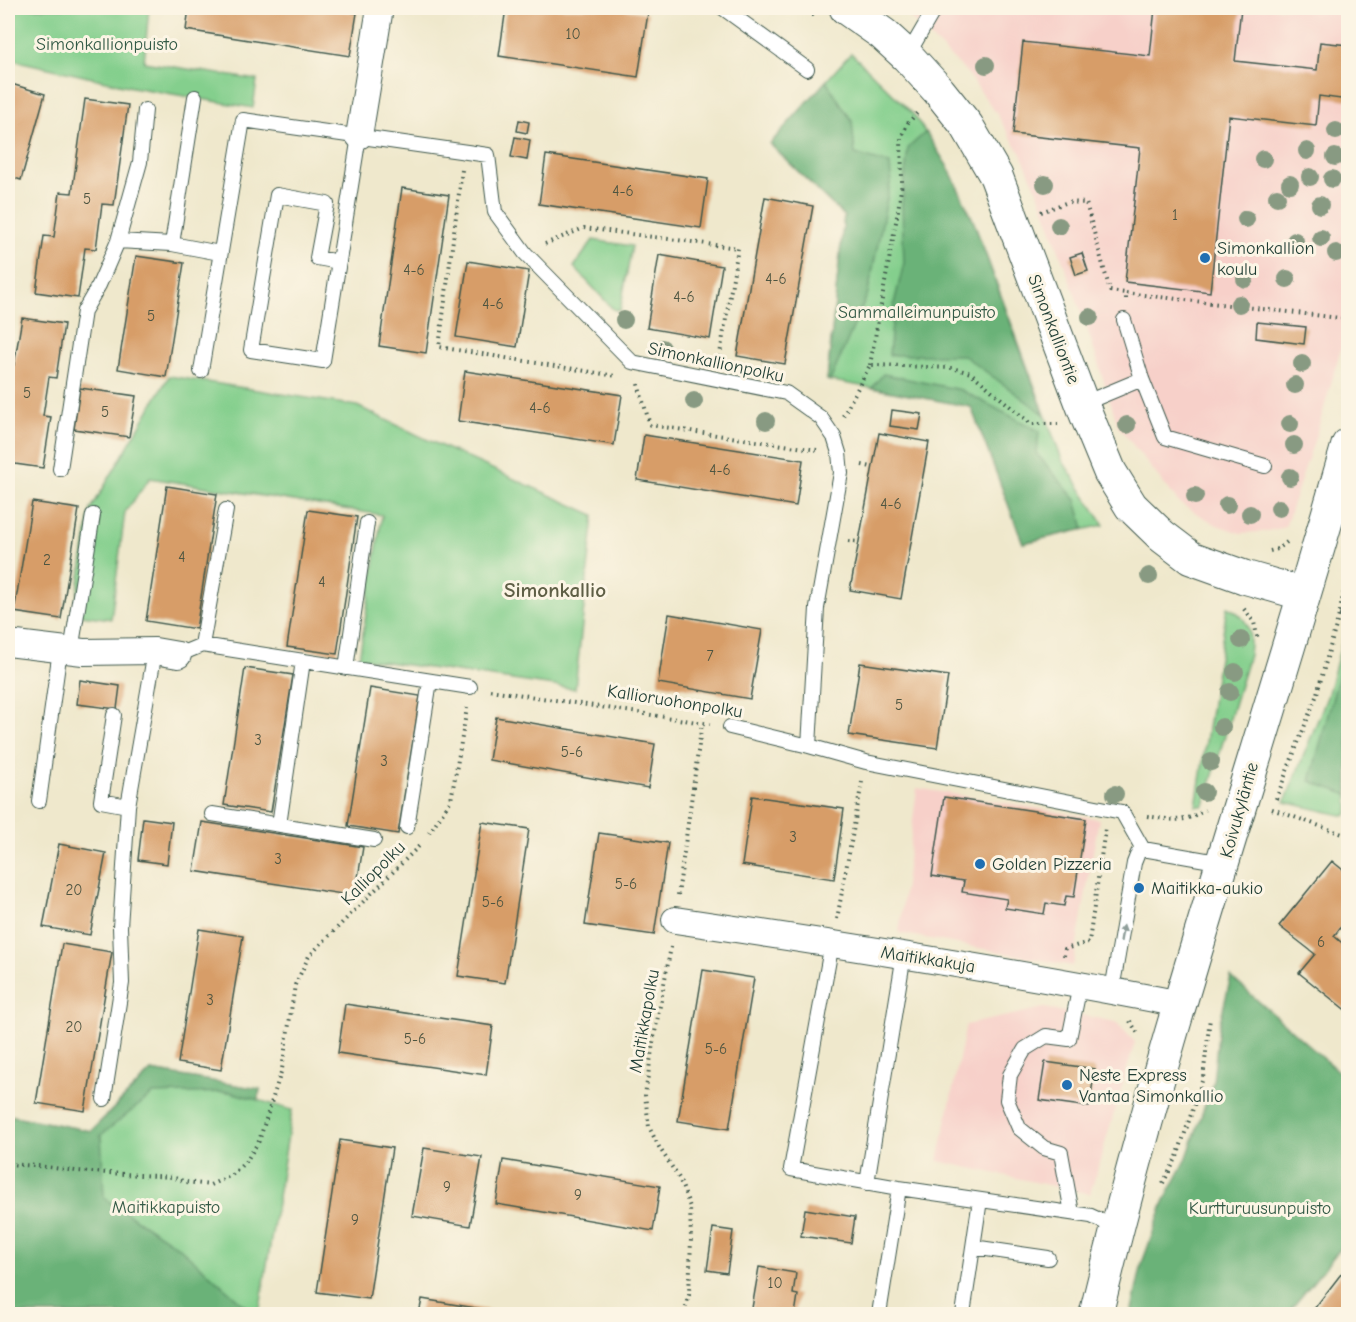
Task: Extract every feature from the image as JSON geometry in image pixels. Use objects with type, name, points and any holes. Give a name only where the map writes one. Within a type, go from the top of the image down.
[{"type":"main road","name":"Simonkalliontie","points":[[846,8],[884,34],[908,56],[967,126],[996,176],[1071,414],[1131,506],[1162,536],[1191,558],[1304,594]]},
{"type":"main road","name":"Koivukyläntie","points":[[1096,1314],[1117,1228],[1180,1004],[1208,860],[1236,817],[1348,445]]},
{"type":"street","points":[[359,136],[380,8]]},
{"type":"street","points":[[8,643],[65,651],[167,653]]},
{"type":"street","name":"Maitikkakuja","points":[[675,920],[904,954],[1180,1004]]},
{"type":"lane","points":[[723,8],[807,69]]},
{"type":"lane","points":[[908,56],[935,8]]},
{"type":"lane","points":[[172,244],[195,97]]},
{"type":"lane","points":[[60,469],[84,311],[99,285],[118,241],[140,162],[145,110]]},
{"type":"lane","points":[[201,371],[243,120],[463,151]]},
{"type":"lane","points":[[339,262],[317,258],[327,204],[277,195],[251,350],[323,361],[339,262],[359,136]]},
{"type":"lane","name":"Simonkallionpolku","points":[[463,151],[488,155],[495,212],[525,253],[632,362],[786,393],[821,418],[833,435],[839,453],[841,473],[817,608],[809,746]]},
{"type":"lane","points":[[118,241],[172,244],[220,253]]},
{"type":"lane","points":[[1124,320],[1142,379],[1165,437],[1265,466]]},
{"type":"lane","points":[[1071,414],[1142,379]]},
{"type":"lane","points":[[202,645],[226,510]]},
{"type":"lane","points":[[39,801],[65,651],[93,515]]},
{"type":"lane","points":[[346,668],[367,523]]},
{"type":"lane","points":[[104,1099],[122,983],[120,927],[128,806],[167,653],[202,645],[470,687]]},
{"type":"lane","points":[[279,825],[303,661]]},
{"type":"lane","points":[[407,826],[430,681]]},
{"type":"lane","points":[[114,714],[101,801],[128,806]]},
{"type":"lane","name":"Kallioruohonpolku","points":[[730,727],[866,762],[1115,811]]},
{"type":"lane","points":[[1115,811],[1143,849],[1208,860]]},
{"type":"lane","points":[[212,814],[374,840]]},
{"type":"lane","points":[[1112,990],[1134,863],[1138,853],[1143,849]]},
{"type":"lane","points":[[832,943],[791,1169],[898,1188],[1091,1216],[1117,1228]]},
{"type":"lane","points":[[867,1183],[904,954]]},
{"type":"lane","points":[[1070,983],[1069,1039],[1046,1036],[1025,1049],[1010,1075],[1007,1100],[1019,1128],[1044,1148],[1061,1153],[1072,1213]]},
{"type":"lane","points":[[879,1314],[898,1188]]},
{"type":"lane","points":[[963,1314],[980,1200]]},
{"type":"lane","points":[[973,1247],[1047,1258]]},
{"type":"path","points":[[833,435],[870,365],[902,182],[901,136],[917,113]]},
{"type":"path","points":[[463,151],[439,347],[625,378]]},
{"type":"path","points":[[1041,212],[1068,202],[1086,203],[1110,291],[1348,319]]},
{"type":"path","points":[[525,253],[584,228],[738,248],[716,379]]},
{"type":"path","points":[[1124,320],[1126,293]]},
{"type":"path","points":[[870,365],[952,368],[971,373],[1031,424],[1071,414]]},
{"type":"path","points":[[637,380],[650,425],[814,450]]},
{"type":"path","points":[[1236,817],[1264,823],[1272,809],[1316,697],[1339,615],[1348,572]]},
{"type":"path","points":[[1250,578],[1241,604],[1254,622],[1258,640],[1257,648]]},
{"type":"path","points":[[1339,615],[1348,618]]},
{"type":"path","name":"Kallioruohonpolku","points":[[470,687],[730,727]]},
{"type":"path","name":"Kalliopolku","points":[[8,1164],[172,1177],[186,1182],[210,1185],[232,1174],[247,1160],[259,1141],[282,1069],[295,985],[309,956],[424,841],[451,800],[470,687]]},
{"type":"path","name":"Maitikkapolku","points":[[684,1314],[689,1295],[690,1208],[679,1178],[649,1127],[645,1095],[675,920],[702,723]]},
{"type":"path","points":[[832,943],[866,762]]},
{"type":"path","points":[[1070,983],[1065,949],[1089,942],[1115,811],[1174,820],[1190,819],[1208,808],[1208,860]]},
{"type":"path","points":[[1272,809],[1348,836]]},
{"type":"path","points":[[1160,1188],[1177,1157],[1203,1078],[1212,1012]]},
{"type":"shaded area","name":"Simonkallion koulu","points":[[900,8],[1348,8],[1348,325],[1317,432],[1285,527],[1262,532],[1240,533],[1217,525],[1179,503],[1118,426],[1088,331],[1038,192],[1021,154],[996,113],[968,74]]},
{"type":"shaded area","points":[[917,788],[1099,819],[1073,966],[899,933]]},
{"type":"shaded area","points":[[1044,1008],[1116,1022],[1135,1042],[1090,1194],[938,1161],[966,1025]]},
{"type":"green space","name":"Simonkallionpuisto","points":[[8,8],[149,8],[144,62],[257,80],[253,108],[132,87],[13,60]]},
{"type":"green space","name":"Sammalleimunpuisto","points":[[851,53],[914,115],[949,169],[973,220],[1062,460],[1104,525],[1023,543],[971,406],[827,380],[844,216],[770,144]]},
{"type":"green space","points":[[826,81],[852,121],[855,154],[890,164],[891,179],[868,293],[830,381],[827,380],[844,216],[770,144]]},
{"type":"green space","points":[[926,132],[949,169],[973,220],[1044,414],[963,355],[889,355],[894,304],[904,263],[902,204],[908,148]]},
{"type":"green space","points":[[593,240],[632,246],[620,311],[613,309],[574,267]]},
{"type":"green space","points":[[883,374],[961,390],[1039,431],[1037,454],[1076,500],[1084,529],[1023,543],[971,407],[872,388]]},
{"type":"green space","points":[[169,376],[357,406],[594,515],[575,689],[359,658],[382,515],[150,478],[125,512],[111,619],[74,614],[91,509]]},
{"type":"green space","points":[[1227,607],[1240,615],[1247,626],[1250,639],[1249,655],[1204,805],[1196,806]]},
{"type":"green space","points":[[1348,621],[1348,812],[1345,816],[1285,802],[1327,697]]},
{"type":"green space","points":[[1348,641],[1348,795],[1310,781]]},
{"type":"green space","name":"Kurtturuusunpuisto","points":[[1231,977],[1348,1080],[1348,1239],[1287,1314],[1131,1314],[1142,1263],[1164,1202],[1186,1160],[1213,1082],[1219,1026]]},
{"type":"green space","name":"Maitikkapuisto","points":[[151,1071],[260,1089],[258,1100],[292,1110],[259,1314],[8,1314],[8,1115],[91,1131]]},
{"type":"green space","points":[[151,1071],[260,1089],[258,1100],[230,1092],[153,1094],[101,1135],[104,1198],[180,1248],[254,1314],[8,1314],[8,1115],[91,1131]]},
{"type":"building","points":[[189,8],[322,8],[357,13],[350,56],[186,30]]},
{"type":"building","points":[[506,8],[616,8],[648,13],[638,77],[499,56]]},
{"type":"building","points":[[1155,8],[1241,8],[1235,61],[1317,70],[1320,42],[1348,45],[1348,100],[1319,96],[1316,126],[1229,116],[1210,292],[1125,282],[1140,148],[1013,134],[1023,42],[1150,56]]},
{"type":"building","points":[[8,83],[45,94],[21,180],[8,176]]},
{"type":"building","points":[[85,99],[128,105],[114,205],[102,204],[96,249],[85,248],[78,298],[36,292],[44,236],[54,237],[60,192],[72,193]]},
{"type":"building","points":[[519,120],[529,122],[527,133],[517,131]]},
{"type":"building","points":[[515,137],[530,140],[527,160],[511,157]]},
{"type":"building","points":[[546,155],[708,179],[701,228],[539,204]]},
{"type":"building","points":[[402,188],[449,195],[426,353],[379,346]]},
{"type":"building","points":[[765,197],[813,206],[785,364],[737,356]]},
{"type":"building","points":[[1082,253],[1088,271],[1076,275],[1070,257]]},
{"type":"building","points":[[659,255],[722,266],[710,339],[647,328]]},
{"type":"building","points":[[136,256],[184,263],[166,377],[118,369]]},
{"type":"building","points":[[468,261],[529,271],[517,347],[456,337]]},
{"type":"building","points":[[22,318],[64,324],[56,378],[49,377],[43,416],[51,417],[43,468],[8,463],[8,378],[10,364],[14,365]]},
{"type":"building","points":[[1257,322],[1306,327],[1304,344],[1256,338]]},
{"type":"building","points":[[465,371],[622,395],[614,445],[458,421]]},
{"type":"building","points":[[80,388],[136,396],[129,437],[74,429]]},
{"type":"building","points":[[892,410],[922,414],[919,430],[890,426]]},
{"type":"building","points":[[879,433],[929,442],[901,599],[850,590]]},
{"type":"building","points":[[644,435],[803,460],[796,506],[637,480]]},
{"type":"building","points":[[167,486],[217,494],[196,629],[146,621]]},
{"type":"building","points":[[32,502],[79,509],[61,619],[14,612]]},
{"type":"building","points":[[308,510],[357,517],[337,654],[287,647]]},
{"type":"building","points":[[669,614],[762,630],[750,699],[658,683]]},
{"type":"building","points":[[860,663],[948,676],[937,748],[849,735]]},
{"type":"building","points":[[245,668],[293,675],[271,812],[224,805]]},
{"type":"building","points":[[80,680],[120,686],[117,709],[77,704]]},
{"type":"building","points":[[370,688],[420,696],[398,834],[348,826]]},
{"type":"building","points":[[496,717],[655,744],[648,788],[489,760]]},
{"type":"building","points":[[752,796],[844,809],[834,879],[742,865]]},
{"type":"building","points":[[944,797],[1086,819],[1074,897],[1066,896],[1064,906],[1046,903],[1044,914],[1005,908],[1007,899],[962,892],[964,881],[932,876]]},
{"type":"building","points":[[143,818],[172,822],[167,864],[138,860]]},
{"type":"building","points":[[202,822],[363,847],[355,896],[194,871]]},
{"type":"building","points":[[482,822],[529,829],[505,983],[458,976]]},
{"type":"building","points":[[599,833],[668,843],[654,935],[585,925]]},
{"type":"building","points":[[59,844],[106,853],[90,935],[43,927]]},
{"type":"building","points":[[1332,861],[1348,874],[1348,917],[1334,936],[1348,948],[1348,1012],[1299,973],[1315,954],[1279,926]]},
{"type":"building","points":[[199,929],[243,936],[221,1070],[178,1063]]},
{"type":"building","points":[[62,944],[112,952],[85,1111],[36,1103]]},
{"type":"building","points":[[703,970],[754,978],[729,1129],[678,1121]]},
{"type":"building","points":[[345,1004],[493,1026],[486,1075],[338,1053]]},
{"type":"building","points":[[1045,1062],[1095,1069],[1089,1107],[1039,1100]]},
{"type":"building","points":[[340,1140],[392,1148],[369,1299],[317,1292]]},
{"type":"building","points":[[424,1148],[482,1157],[470,1226],[412,1216]]},
{"type":"building","points":[[503,1160],[660,1186],[653,1231],[496,1204]]},
{"type":"building","points":[[805,1209],[855,1217],[851,1243],[801,1236]]},
{"type":"building","points":[[713,1228],[733,1231],[727,1273],[707,1270]]},
{"type":"building","points":[[1348,1265],[1348,1314],[1310,1314]]},
{"type":"building","points":[[759,1267],[796,1273],[793,1294],[798,1295],[795,1314],[751,1314]]},
{"type":"building","points":[[422,1299],[505,1313],[505,1314],[419,1314]]},
{"type":"place","name":"Simonkallion koulu","points":[[1205,258]]},
{"type":"place","name":"Golden Pizzeria","points":[[980,864]]},
{"type":"place","name":"Maitikka-aukio","points":[[1139,888]]},
{"type":"place","name":"Neste Express Vantaa Simonkallio","points":[[1067,1085]]},
{"type":"district","name":"Simonkallio","points":[[555,590]]}]
